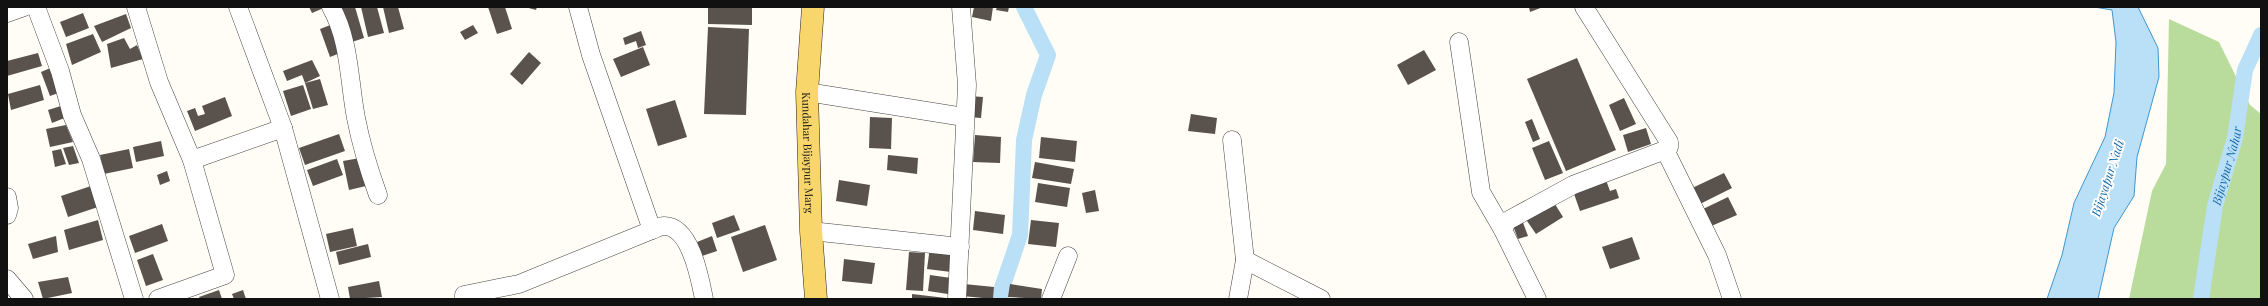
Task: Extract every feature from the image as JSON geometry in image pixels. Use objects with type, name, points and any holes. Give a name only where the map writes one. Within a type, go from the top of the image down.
[{"type":"main road","name":"Kundahar Bijaypur Marg","points":[[813,7],[808,92],[811,231],[816,299]]},
{"type":"street","points":[[7,13],[24,7]]},
{"type":"street","points":[[36,7],[60,71],[72,115],[91,159],[134,299]]},
{"type":"street","points":[[136,7],[159,82],[192,160],[225,275],[158,299]]},
{"type":"street","points":[[238,7],[283,128],[330,299]]},
{"type":"street","points":[[331,7],[341,31],[347,56],[356,120],[365,157],[378,195]]},
{"type":"street","points":[[578,7],[591,55],[652,230]]},
{"type":"street","points":[[956,299],[960,247],[964,117],[967,86],[960,7]]},
{"type":"street","points":[[1503,230],[1507,221],[1573,185],[1665,150],[1669,147],[1669,142],[1584,7]]},
{"type":"street","points":[[1459,42],[1481,192],[1503,230],[1537,299]]},
{"type":"street","points":[[808,92],[964,117]]},
{"type":"street","points":[[192,160],[283,128]]},
{"type":"street","points":[[1232,140],[1245,260],[1238,299]]},
{"type":"street","points":[[1665,150],[1717,255],[1732,299]]},
{"type":"street","points":[[7,197],[9,208],[7,215]]},
{"type":"street","points":[[464,299],[464,295],[519,284],[664,226],[675,230],[685,239],[698,270],[704,299]]},
{"type":"street","points":[[811,231],[960,247]]},
{"type":"street","points":[[1051,299],[1068,256]]},
{"type":"street","points":[[1245,260],[1321,299]]},
{"type":"street","points":[[7,279],[24,299]]},
{"type":"green space","points":[[2169,19],[2219,42],[2250,105],[2261,114],[2261,299],[2129,299],[2152,191],[2166,164]]},
{"type":"water","name":"Bijayapur Nadi","points":[[2094,7],[2138,7],[2158,48],[2159,77],[2137,157],[2134,196],[2114,228],[2098,299],[2047,299],[2062,255],[2074,203],[2105,137],[2114,93],[2116,42],[2112,10]]},
{"type":"building","points":[[309,7],[326,7],[312,13]]},
{"type":"building","points":[[339,7],[355,7],[364,38],[349,43]]},
{"type":"building","points":[[361,7],[377,7],[384,33],[368,37]]},
{"type":"building","points":[[383,7],[398,7],[404,29],[389,33]]},
{"type":"building","points":[[488,7],[505,7],[512,29],[497,34]]},
{"type":"building","points":[[525,7],[537,7],[536,10]]},
{"type":"building","points":[[708,7],[752,7],[752,25],[708,24]]},
{"type":"building","points":[[974,7],[993,7],[991,21],[972,17]]},
{"type":"building","points":[[997,7],[1009,7],[1008,12],[996,10]]},
{"type":"building","points":[[1529,7],[1543,7],[1530,12]]},
{"type":"building","points":[[83,13],[89,28],[66,37],[60,22]]},
{"type":"building","points":[[126,14],[131,28],[102,42],[94,26]]},
{"type":"building","points":[[333,24],[343,52],[330,57],[320,29]]},
{"type":"building","points":[[473,25],[478,33],[465,40],[460,32]]},
{"type":"building","points":[[708,27],[749,29],[746,115],[704,114]]},
{"type":"building","points":[[641,31],[646,45],[638,48],[636,41],[625,45],[623,38]]},
{"type":"building","points":[[93,34],[101,52],[72,65],[66,44]]},
{"type":"building","points":[[124,38],[130,49],[137,45],[143,59],[111,68],[107,44]]},
{"type":"building","points":[[643,47],[650,65],[621,77],[613,59]]},
{"type":"building","points":[[1424,50],[1436,70],[1408,85],[1397,65]]},
{"type":"building","points":[[529,52],[541,63],[522,85],[510,74]]},
{"type":"building","points":[[38,53],[42,66],[7,76],[7,61]]},
{"type":"building","points":[[1577,58],[1616,150],[1566,171],[1527,79]]},
{"type":"building","points":[[312,60],[320,76],[305,83],[302,75],[287,81],[283,71]]},
{"type":"building","points":[[55,66],[64,91],[50,96],[41,72]]},
{"type":"building","points":[[320,79],[328,105],[313,109],[305,83]]},
{"type":"building","points":[[40,85],[44,100],[11,110],[8,94]]},
{"type":"building","points":[[303,85],[311,109],[291,116],[283,91]]},
{"type":"building","points":[[970,96],[983,97],[981,118],[968,117]]},
{"type":"building","points":[[225,97],[232,116],[195,131],[187,111],[195,108],[198,116],[205,114],[202,106]]},
{"type":"building","points":[[1624,98],[1636,124],[1620,131],[1609,105]]},
{"type":"building","points":[[675,100],[687,137],[658,146],[646,109]]},
{"type":"building","points":[[64,105],[67,117],[52,123],[48,110]]},
{"type":"building","points":[[1191,114],[1217,118],[1215,134],[1188,131]]},
{"type":"building","points":[[870,117],[892,118],[891,149],[869,148]]},
{"type":"building","points":[[1532,119],[1540,139],[1533,142],[1525,122]]},
{"type":"building","points":[[66,125],[73,142],[50,147],[46,129]]},
{"type":"building","points":[[1646,128],[1651,144],[1628,152],[1623,135]]},
{"type":"building","points":[[339,134],[345,151],[305,165],[299,148]]},
{"type":"building","points":[[975,135],[1001,137],[1000,163],[973,162]]},
{"type":"building","points":[[1041,137],[1077,141],[1075,162],[1039,158]]},
{"type":"building","points":[[161,141],[164,156],[136,162],[133,147]]},
{"type":"building","points":[[1549,141],[1563,173],[1545,180],[1532,148]]},
{"type":"building","points":[[73,146],[79,163],[69,165],[63,148]]},
{"type":"building","points":[[61,149],[66,164],[55,167],[52,151]]},
{"type":"building","points":[[129,149],[133,168],[104,174],[100,155]]},
{"type":"building","points":[[888,155],[918,158],[917,174],[887,170]]},
{"type":"building","points":[[360,158],[366,186],[349,190],[343,161]]},
{"type":"building","points":[[337,159],[343,175],[313,186],[307,170]]},
{"type":"building","points":[[1035,162],[1074,169],[1071,184],[1032,178]]},
{"type":"building","points":[[167,171],[170,181],[160,185],[157,175]]},
{"type":"building","points":[[1724,173],[1732,188],[1696,206],[1688,190]]},
{"type":"building","points":[[839,180],[870,185],[867,206],[836,201]]},
{"type":"building","points":[[1606,180],[1610,191],[1616,189],[1619,198],[1580,211],[1573,191]]},
{"type":"building","points":[[1038,183],[1070,188],[1067,207],[1035,202]]},
{"type":"building","points":[[91,186],[98,207],[68,217],[61,196]]},
{"type":"building","points":[[1095,190],[1099,211],[1086,213],[1082,193]]},
{"type":"building","points":[[1728,197],[1737,215],[1709,227],[1701,210]]},
{"type":"building","points":[[1553,201],[1563,217],[1536,234],[1525,218]]},
{"type":"building","points":[[975,211],[1005,215],[1003,234],[973,230]]},
{"type":"building","points":[[734,215],[740,230],[717,238],[712,223]]},
{"type":"building","points":[[98,220],[103,240],[69,250],[64,230]]},
{"type":"building","points":[[1031,220],[1059,223],[1056,247],[1028,244]]},
{"type":"building","points":[[1522,220],[1528,236],[1518,239],[1512,223]]},
{"type":"building","points":[[162,224],[168,241],[135,253],[129,236]]},
{"type":"building","points":[[765,225],[777,260],[743,272],[731,237]]},
{"type":"building","points":[[353,228],[357,246],[330,252],[326,234]]},
{"type":"building","points":[[56,236],[58,252],[33,259],[28,244]]},
{"type":"building","points":[[712,236],[717,251],[702,256],[697,242]]},
{"type":"building","points":[[1632,237],[1640,259],[1610,269],[1602,247]]},
{"type":"building","points":[[368,244],[371,257],[339,265],[336,252]]},
{"type":"building","points":[[930,247],[954,251],[951,272],[927,269]]},
{"type":"building","points":[[909,252],[925,253],[923,291],[906,290]]},
{"type":"building","points":[[153,254],[163,280],[146,286],[137,260]]},
{"type":"building","points":[[844,259],[875,263],[872,284],[842,281]]},
{"type":"building","points":[[930,275],[951,278],[948,294],[928,291]]},
{"type":"building","points":[[68,277],[72,293],[43,299],[38,282]]},
{"type":"building","points":[[379,281],[382,297],[350,299],[348,287]]},
{"type":"building","points":[[964,284],[994,287],[993,299],[962,296]]},
{"type":"building","points":[[1010,284],[1042,289],[1041,299],[1008,297]]},
{"type":"building","points":[[219,290],[222,299],[200,299],[199,297]]},
{"type":"building","points":[[243,290],[246,299],[234,299],[232,294]]},
{"type":"building","points":[[912,294],[946,298],[946,299],[912,299]]},
{"type":"waterway","points":[[1001,299],[1002,288],[1020,235],[1024,140],[1034,95],[1048,55],[1024,7]]},
{"type":"waterway","name":"Bijaypur Nahar","points":[[2201,299],[2215,206],[2235,138],[2245,70],[2261,35]]}]
